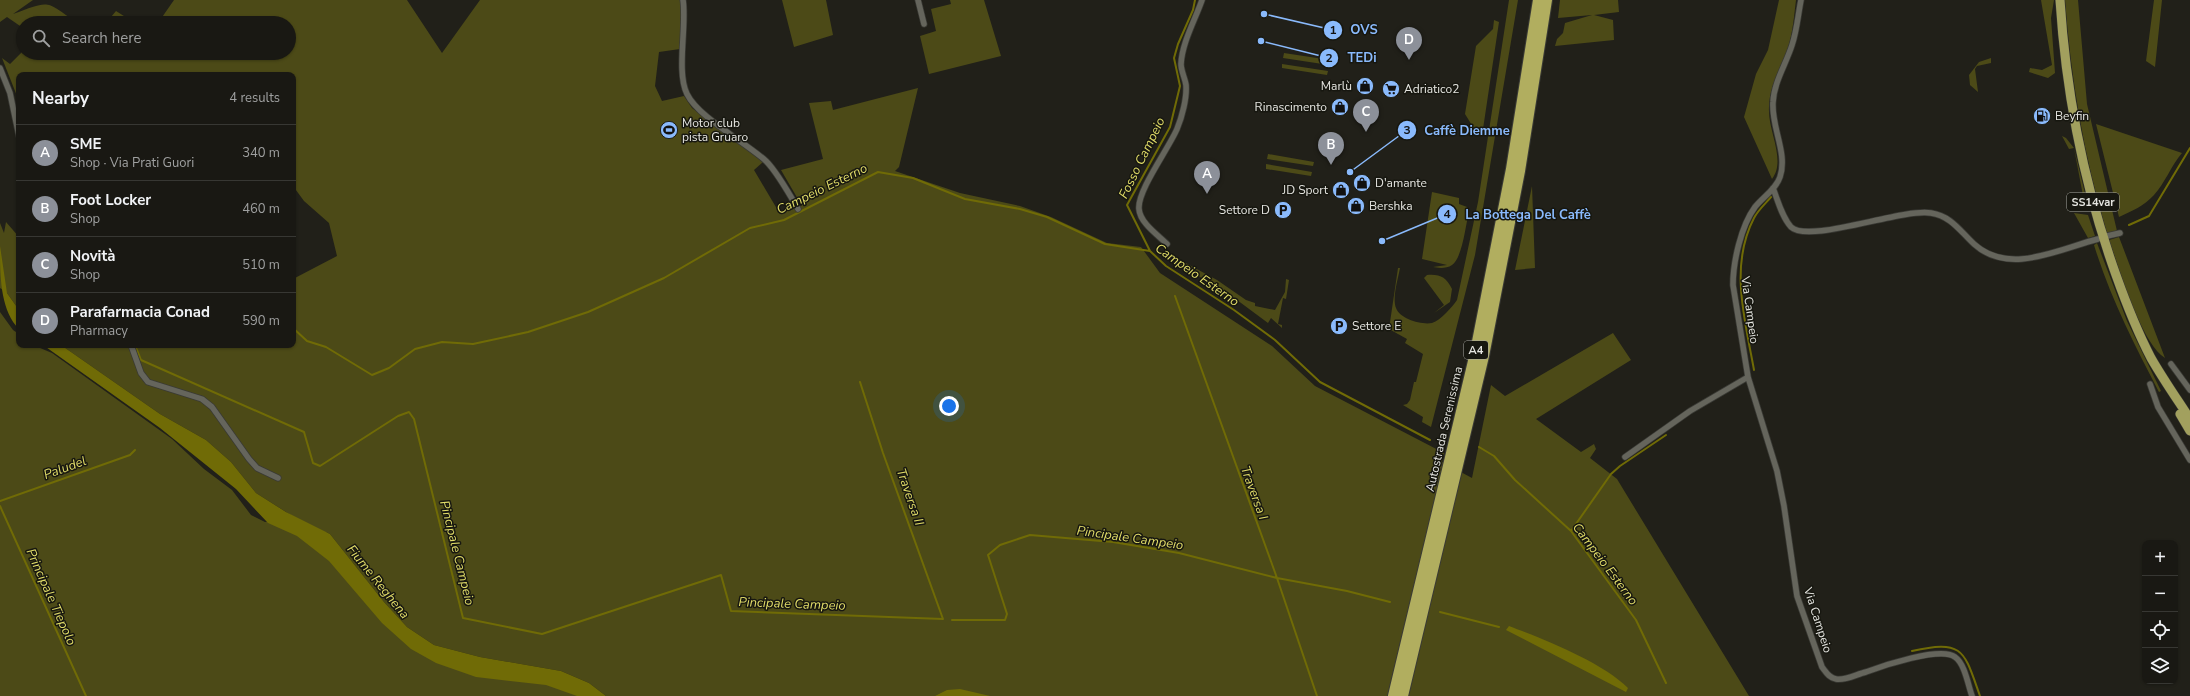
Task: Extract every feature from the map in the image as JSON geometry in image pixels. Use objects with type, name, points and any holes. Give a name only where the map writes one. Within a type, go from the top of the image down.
[{"type":"highway","name":"Autostrada Serenissima","points":[[1393,696],[1474,357],[1511,169],[1538,0]]},
{"type":"highway","name":"Autostrada Serenissima","points":[[1403,696],[1484,356],[1520,171],[1547,0]]},
{"type":"highway","name":"SS14var","points":[[2060,0],[2070,96],[2079,146],[2093,204],[2132,319],[2151,358],[2190,420]]},
{"type":"highway","points":[[2171,390],[2190,410]]},
{"type":"highway","points":[[2171,390],[2178,411],[2190,431]]},
{"type":"street","points":[[683,0],[682,68],[687,94],[703,113],[748,145],[768,162],[798,209]]},
{"type":"street","points":[[918,0],[924,24]]},
{"type":"street","points":[[1167,244],[1140,215],[1138,208],[1142,195],[1177,128],[1185,98],[1186,85],[1181,65],[1183,52],[1202,0]]},
{"type":"street","name":"Via Campeio","points":[[1801,0],[1794,39],[1776,86],[1773,102],[1774,127],[1782,163],[1780,179],[1756,207],[1747,221],[1734,272],[1733,285],[1748,376],[1777,471],[1784,506],[1797,596],[1822,667],[1832,677],[1844,678],[1888,664],[1941,653],[1951,655],[1956,658],[1961,666],[1972,696]]},
{"type":"street","points":[[0,68],[10,93],[16,122]]},
{"type":"street","points":[[1773,188],[1784,216],[1792,227],[1801,231],[1818,231],[1910,213],[1929,212],[1942,216],[1959,227],[1980,249],[1990,255],[2030,259],[2098,239]]},
{"type":"street","points":[[2107,236],[2120,233]]},
{"type":"street","points":[[132,348],[141,373],[148,382],[202,399],[212,407],[249,460],[257,468],[278,478]]},
{"type":"street","points":[[2170,364],[2190,390]]},
{"type":"street","points":[[1625,456],[1690,411],[1748,376]]},
{"type":"street","points":[[2150,384],[2158,407],[2190,460]]},
{"type":"shaded area","points":[[0,0],[33,0],[13,14],[35,6],[47,5],[53,6],[67,16],[16,16],[16,23],[7,17],[0,22]]},
{"type":"shaded area","points":[[174,0],[407,0],[442,53],[480,0],[681,0],[683,15],[680,49],[659,52],[655,86],[662,101],[684,96],[692,108],[763,162],[754,170],[780,214],[793,205],[802,206],[781,170],[823,159],[809,103],[831,101],[833,110],[918,88],[899,167],[895,171],[960,193],[1020,206],[1051,217],[1107,243],[1141,247],[1160,273],[1272,346],[1315,386],[1444,453],[1442,462],[1472,478],[1491,385],[1505,396],[1613,333],[1631,360],[1536,419],[1581,452],[1594,444],[1596,449],[1590,458],[1617,479],[1749,696],[606,696],[589,683],[561,671],[480,657],[434,645],[407,627],[384,602],[330,534],[326,532],[401,639],[540,677],[590,696],[0,696],[0,312],[16,332],[16,348],[40,348],[52,353],[172,439],[204,469],[232,490],[251,515],[265,522],[294,517],[256,493],[231,462],[206,440],[160,414],[65,348],[296,348],[296,277],[337,256],[329,223],[304,201],[296,190],[296,72],[16,72],[16,93],[2,58],[10,64],[16,58],[16,60],[296,60],[296,16],[163,16]]},
{"type":"shaded area","points":[[782,0],[826,0],[833,35],[794,47]]},
{"type":"shaded area","points":[[950,0],[984,0],[1001,56],[929,74],[920,36],[936,31],[931,9],[951,4]]},
{"type":"shaded area","points":[[1509,0],[1518,0],[1475,255],[1431,427],[1422,422],[1423,417],[1403,405],[1407,404],[1410,400],[1423,354],[1405,343],[1407,339],[1389,329],[1398,268],[1400,268],[1396,288],[1395,304],[1398,312],[1406,318],[1422,323],[1432,323],[1443,316],[1457,300],[1478,202]]},
{"type":"shaded area","points":[[1560,0],[1618,0],[1619,12],[1594,15],[1613,20],[1614,40],[1555,46],[1557,39],[1563,33],[1565,23],[1592,15],[1558,18]]},
{"type":"shaded area","points":[[1779,0],[1796,0],[1790,42],[1773,86],[1769,102],[1770,120],[1777,155],[1776,172],[1772,179],[1744,117],[1756,74],[1768,50]]},
{"type":"shaded area","points":[[2041,0],[2054,0],[2051,18],[2055,73],[2048,78],[2029,72],[2030,68],[2042,70],[2052,65]]},
{"type":"shaded area","points":[[2065,0],[2078,0],[2087,104],[2117,231],[2107,233],[2085,147],[2075,89]]},
{"type":"shaded area","points":[[2154,0],[2162,0],[2155,67],[2146,61]]},
{"type":"shaded area","points":[[116,11],[124,16],[112,16]]},
{"type":"shaded area","points":[[1494,20],[1499,22],[1483,129],[1478,135],[1465,114],[1476,46],[1493,29]]},
{"type":"shaded area","points":[[1284,53],[1330,60],[1329,65],[1283,58]]},
{"type":"shaded area","points":[[1991,58],[1991,63],[1977,66],[1975,69],[1978,92],[1970,85],[1969,75],[1979,62]]},
{"type":"shaded area","points":[[1282,64],[1328,71],[1327,75],[1282,68]]},
{"type":"shaded area","points":[[2096,124],[2182,153],[2154,195],[2142,205],[2119,217]]},
{"type":"shaded area","points":[[2062,136],[2066,138],[2074,148],[2069,149]]},
{"type":"shaded area","points":[[2074,148],[2089,210],[2074,208],[2073,204],[2084,201]]},
{"type":"shaded area","points":[[1268,154],[1314,162],[1313,166],[1267,159]]},
{"type":"shaded area","points":[[1266,164],[1312,172],[1311,176],[1266,169]]},
{"type":"shaded area","points":[[1532,186],[1535,268],[1515,270]]},
{"type":"shaded area","points":[[1432,192],[1459,198],[1459,204],[1467,207],[1469,211],[1461,249],[1452,265],[1445,268],[1433,267],[1447,265],[1422,259]]},
{"type":"shaded area","points":[[2074,213],[2088,215],[2095,236],[2088,238]]},
{"type":"shaded area","points":[[6,222],[16,234],[16,306],[7,293],[0,288],[0,223],[4,233]]},
{"type":"shaded area","points":[[2119,237],[2165,358],[2156,350],[2139,321],[2125,286],[2109,240]]},
{"type":"shaded area","points":[[2097,243],[2127,321],[2161,391],[2159,392],[2107,283],[2094,245]]},
{"type":"shaded area","points":[[0,246],[7,293],[16,306],[16,325],[8,312],[5,302],[2,291]]},
{"type":"shaded area","points":[[1169,254],[1217,280],[1246,300],[1255,303],[1255,306],[1275,310],[1285,292],[1286,279],[1289,280],[1286,299],[1283,298],[1278,324],[1282,325],[1282,328],[1271,318],[1268,323],[1237,300],[1168,257]]},
{"type":"shaded area","points":[[1427,275],[1442,277],[1452,289],[1450,302],[1434,313],[1444,305],[1424,278]]},
{"type":"shaded area","points":[[47,348],[65,348],[160,414],[206,440],[231,462],[256,493],[286,512],[330,534],[384,602],[407,627],[434,645],[480,657],[561,671],[589,683],[606,696],[577,696],[546,685],[476,677],[436,663],[411,649],[382,623],[329,561],[297,536],[268,523],[236,489],[160,428]]},
{"type":"shaded area","points":[[1509,626],[1555,644],[1588,660],[1617,678],[1628,688],[1626,692],[1506,630]]},
{"type":"shaded area","points":[[960,689],[990,696],[935,696],[947,690]]},
{"type":"waterway","name":"Fosso Campeio","points":[[1150,251],[1127,205],[1170,127],[1180,86],[1174,58],[1178,44],[1193,10],[1195,0]]},
{"type":"waterway","points":[[2129,225],[2149,216],[2190,148]]},
{"type":"waterway","name":"Campeio Esterno","points":[[296,331],[307,341],[326,347],[372,375],[389,368],[415,349],[442,342],[473,344],[528,332],[588,312],[664,278],[750,228],[784,220],[878,172],[913,178],[965,199],[1020,209],[1047,217],[1105,244],[1150,251],[1166,266],[1234,310],[1275,340],[1320,382],[1430,440]]},
{"type":"waterway","points":[[1754,370],[1743,313],[1741,293],[1742,255],[1746,236],[1754,218],[1771,197]]},
{"type":"waterway","name":"Traversa I","points":[[1175,296],[1277,578],[1317,696]]},
{"type":"waterway","name":"Pincipale Campeio","points":[[136,348],[141,360],[304,432],[313,463],[320,466],[398,416],[409,412],[414,419],[463,618],[542,634],[721,575],[731,611],[943,619],[883,453],[860,382]]},
{"type":"waterway","points":[[1571,531],[1611,474],[1620,466],[1666,435]]},
{"type":"waterway","name":"Campeio Esterno","points":[[1479,447],[1494,456],[1515,480],[1571,531],[1636,620],[1666,683]]},
{"type":"waterway","name":"Paludel","points":[[0,501],[130,455],[135,450]]},
{"type":"waterway","name":"Principale Tiepolo","points":[[0,506],[86,696]]},
{"type":"waterway","name":"Pincipale Campeio","points":[[952,620],[1005,620],[1007,614],[988,555],[1000,545],[1030,535],[1113,542],[1179,553],[1277,578],[1347,591],[1390,602]]},
{"type":"waterway","name":"Pincipale Campeio","points":[[1440,612],[1499,627]]},
{"type":"waterway","points":[[1912,651],[1942,647],[1952,648],[1960,652],[1970,668],[1980,696]]},
{"type":"place","name":"OVS","points":[[1264,14]]},
{"type":"place","name":"TEDi","points":[[1261,41]]},
{"type":"place","name":"Parafarmacia Conad","points":[[1409,60]]},
{"type":"place","name":"Marlù","points":[[1365,86]]},
{"type":"place","name":"Adriatico2","points":[[1391,89]]},
{"type":"place","name":"Rinascimento","points":[[1340,107]]},
{"type":"place","name":"Beyfin","points":[[2042,116]]},
{"type":"place","name":"Motor club pista Gruaro","points":[[669,130]]},
{"type":"place","name":"Novità","points":[[1366,132]]},
{"type":"place","name":"Foot Locker","points":[[1331,165]]},
{"type":"place","name":"Caffè Diemme","points":[[1350,172]]},
{"type":"place","name":"D'amante","points":[[1362,183]]},
{"type":"place","name":"JD Sport","points":[[1341,190]]},
{"type":"place","name":"SME","points":[[1207,194]]},
{"type":"place","name":"Bershka","points":[[1356,206]]},
{"type":"place","name":"Settore D","points":[[1283,210]]},
{"type":"place","name":"La Bottega Del Caffè","points":[[1382,241]]},
{"type":"place","name":"Settore E","points":[[1339,326]]},
{"type":"water label","name":"Traversa II","points":[[910,497]]},
{"type":"water label","name":"Fiume Reghena","points":[[378,582]]}]
